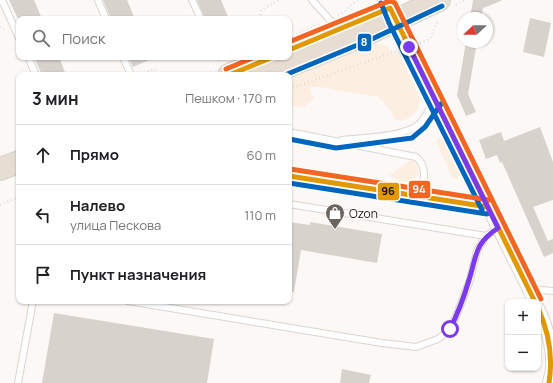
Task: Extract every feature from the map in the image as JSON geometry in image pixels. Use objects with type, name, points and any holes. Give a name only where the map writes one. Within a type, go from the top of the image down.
[{"type":"highway","points":[[292,49],[395,7],[439,0]]},
{"type":"highway","points":[[274,72],[369,34],[395,7]]},
{"type":"highway","points":[[236,72],[266,60]]},
{"type":"highway","points":[[0,169],[16,163]]},
{"type":"highway","points":[[0,184],[16,177]]},
{"type":"street","points":[[395,7],[409,47],[535,299]]},
{"type":"street","points":[[292,176],[488,207]]},
{"type":"street","points":[[541,315],[545,324],[552,366],[549,383]]},
{"type":"lane","points":[[2,0],[16,31]]},
{"type":"lane","points":[[98,0],[105,16]]},
{"type":"lane","points":[[192,0],[200,16]]},
{"type":"lane","points":[[312,0],[339,30]]},
{"type":"lane","points":[[29,60],[35,72]]},
{"type":"lane","points":[[124,60],[130,72]]},
{"type":"lane","points":[[336,141],[410,131],[420,123],[435,100]]},
{"type":"lane","points":[[292,133],[416,157],[422,162],[425,170],[420,196]]},
{"type":"lane","points":[[292,204],[486,236]]},
{"type":"lane","points":[[146,304],[374,342],[416,346],[438,340],[450,329],[470,280],[477,251],[486,236],[498,228]]},
{"type":"lane","points":[[530,289],[553,291]]},
{"type":"lane","points":[[18,383],[32,304]]},
{"type":"path","points":[[261,16],[261,10],[279,0]]},
{"type":"path","points":[[292,88],[430,39]]},
{"type":"path","points":[[146,72],[155,69],[156,72]]},
{"type":"path","points":[[0,205],[16,198]]},
{"type":"shaded area","points":[[374,43],[384,45],[400,56],[420,99],[417,111],[407,119],[399,121],[394,118],[389,108],[378,97],[320,87],[311,87],[310,92],[314,98],[304,107],[292,106],[292,76]]},
{"type":"shaded area","points":[[442,137],[459,174],[459,177],[456,179],[452,177],[436,141]]},
{"type":"shaded area","points":[[409,161],[413,161],[416,164],[418,170],[417,177],[415,179],[405,182],[389,176]]},
{"type":"building","points":[[9,0],[34,0],[41,16],[17,16]]},
{"type":"building","points":[[103,0],[127,0],[134,16],[110,16]]},
{"type":"building","points":[[197,0],[221,0],[228,16],[204,16]]},
{"type":"building","points":[[473,0],[501,0],[483,8],[482,12],[471,12]]},
{"type":"building","points":[[530,18],[551,23],[544,57],[523,52]]},
{"type":"building","points":[[465,48],[476,48],[468,94],[476,112],[466,116],[457,95]]},
{"type":"building","points":[[35,60],[60,60],[65,72],[41,72]]},
{"type":"building","points":[[130,60],[149,60],[133,67]]},
{"type":"building","points":[[540,127],[553,162],[553,200],[533,207],[548,241],[553,239],[553,253],[544,257],[502,162],[500,163],[497,155],[486,159],[479,140],[501,132],[504,141]]},
{"type":"building","points":[[292,222],[310,225],[310,222],[382,234],[377,263],[301,250],[294,292],[292,292]]},
{"type":"building","points":[[54,313],[214,339],[207,383],[42,383]]},
{"type":"building","points":[[342,369],[371,375],[369,383],[340,383]]},
{"type":"transit line","name":"94","points":[[292,41],[387,2],[391,1],[395,3],[541,299]]},
{"type":"transit line","name":"8","points":[[381,3],[389,23],[482,210]]},
{"type":"transit line","name":"8","points":[[292,72],[372,39],[442,6]]},
{"type":"transit line","name":"96","points":[[292,49],[390,8],[534,299]]},
{"type":"transit line","name":"94","points":[[226,69],[248,60]]},
{"type":"transit line","name":"96","points":[[236,72],[266,60]]},
{"type":"transit line","name":"8","points":[[292,140],[336,148],[412,138],[425,127],[441,104]]},
{"type":"transit line","name":"94","points":[[292,169],[489,200]]},
{"type":"transit line","name":"96","points":[[292,176],[488,207]]},
{"type":"transit line","name":"8","points":[[292,183],[487,214]]},
{"type":"transit line","name":"96","points":[[541,315],[549,345],[551,364],[549,383]]},
{"type":"place","name":"Ozon","points":[[335,230]]},
{"type":"route","points":[[409,47],[498,228],[486,236],[477,251],[470,280],[450,329]]}]
